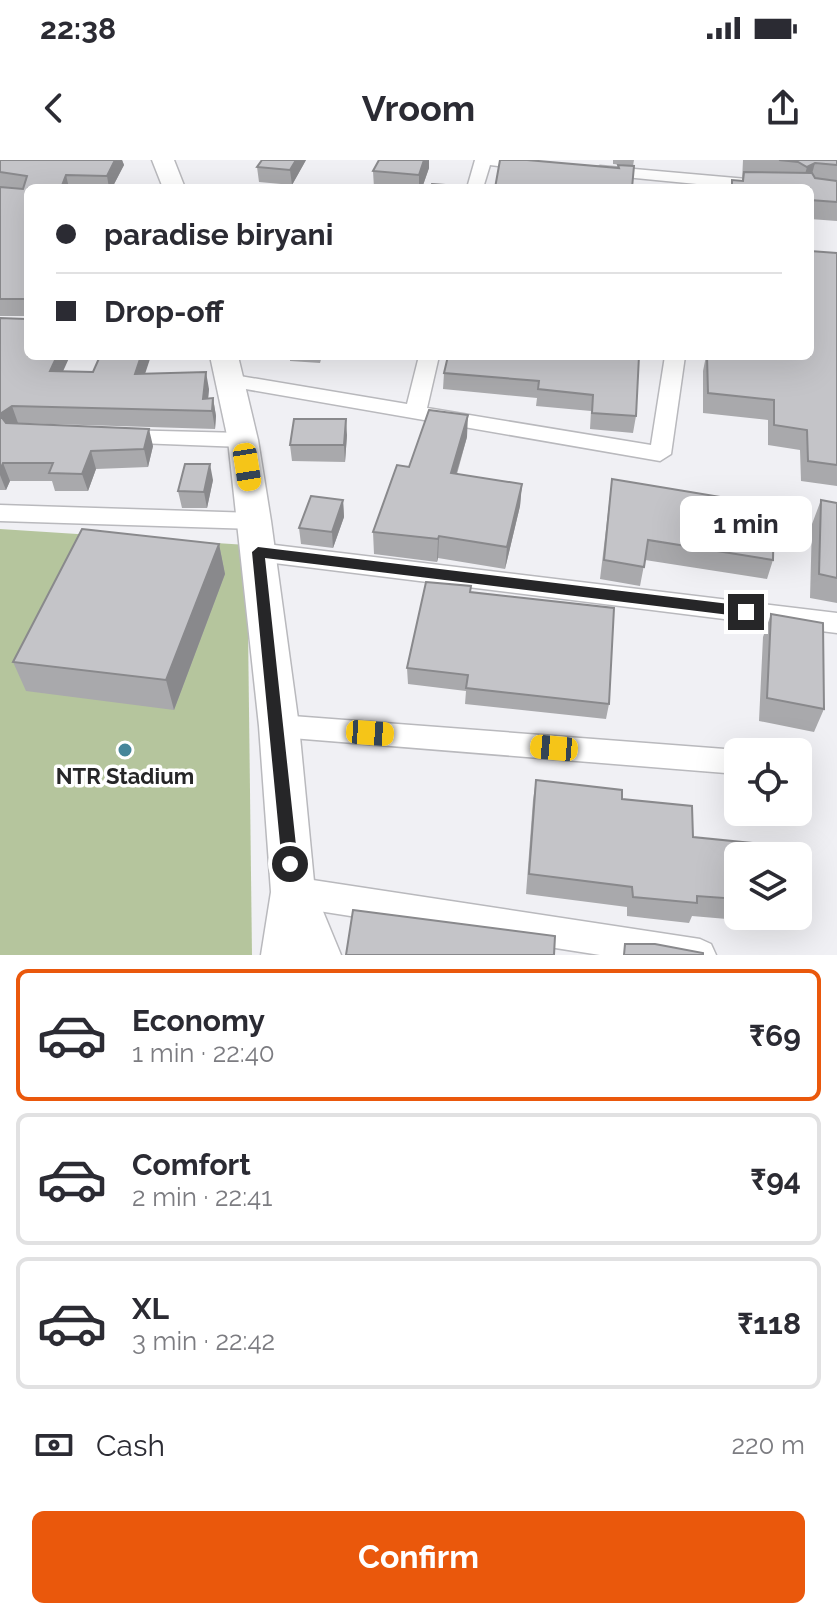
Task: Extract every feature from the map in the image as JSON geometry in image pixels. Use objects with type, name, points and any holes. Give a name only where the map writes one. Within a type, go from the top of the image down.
[{"type":"street","points":[[163,160],[172,184]]},
{"type":"street","points":[[476,184],[483,160],[543,166]]},
{"type":"street","points":[[676,179],[680,160]]},
{"type":"street","points":[[587,170],[700,184]]},
{"type":"street","points":[[416,410],[428,360]]},
{"type":"street","points":[[284,955],[293,892],[279,726],[243,440],[226,368],[416,410],[660,454],[674,360]]},
{"type":"street","points":[[99,436],[243,440]]},
{"type":"street","points":[[0,513],[257,537],[837,623]]},
{"type":"street","points":[[279,726],[724,761]]},
{"type":"street","points":[[293,892],[318,955]]},
{"type":"street","points":[[293,892],[700,955]]},
{"type":"green space","name":"NTR Stadium","points":[[0,529],[247,545],[252,955],[0,955]]},
{"type":"building","points":[[0,160],[115,160],[107,176],[66,175],[63,184],[25,184],[27,176],[0,172]]},
{"type":"building","points":[[262,160],[296,160],[290,170],[257,167]]},
{"type":"building","points":[[379,160],[424,160],[419,175],[373,171]]},
{"type":"building","points":[[500,160],[619,168],[618,165],[634,166],[632,184],[496,184]]},
{"type":"building","points":[[779,160],[837,160],[837,165],[815,163],[807,167],[798,162]]},
{"type":"building","points":[[744,172],[812,173],[815,178],[837,181],[837,202],[814,200],[814,184],[732,184],[732,180],[743,181]]},
{"type":"building","points":[[24,186],[24,299],[0,299],[0,187],[23,189]]},
{"type":"building","points":[[814,251],[837,253],[837,465],[808,461],[807,430],[774,425],[774,400],[708,393],[707,360],[814,360]]},
{"type":"building","points":[[0,318],[24,319],[24,360],[55,360],[50,371],[93,372],[98,360],[140,360],[135,374],[206,372],[203,399],[213,398],[212,411],[12,406],[0,414]]},
{"type":"building","points":[[447,360],[639,360],[636,416],[592,413],[593,395],[538,389],[539,381],[444,373]]},
{"type":"building","points":[[429,410],[468,415],[451,473],[522,484],[507,547],[439,536],[438,539],[373,532],[397,465],[409,467]]},
{"type":"building","points":[[0,415],[6,423],[149,429],[144,449],[91,451],[82,474],[49,473],[53,463],[3,463],[0,470]]},
{"type":"building","points":[[294,419],[346,419],[344,445],[290,445]]},
{"type":"building","points":[[185,464],[210,464],[204,492],[178,491]]},
{"type":"building","points":[[612,479],[774,506],[773,560],[648,540],[644,567],[604,560]]},
{"type":"building","points":[[311,496],[343,500],[332,532],[299,528]]},
{"type":"building","points":[[821,500],[837,503],[837,578],[819,574]]},
{"type":"building","points":[[82,529],[219,544],[166,680],[13,662]]},
{"type":"building","points":[[426,582],[471,586],[470,592],[614,608],[609,704],[466,688],[468,675],[407,668]]},
{"type":"building","points":[[771,614],[823,623],[824,709],[767,698]]},
{"type":"building","points":[[536,780],[622,790],[622,799],[692,806],[693,837],[742,842],[724,842],[724,898],[697,896],[697,903],[633,897],[632,887],[529,874]]},
{"type":"building","points":[[353,910],[555,936],[554,955],[346,955]]},
{"type":"building","points":[[625,944],[655,944],[703,955],[624,955]]},
{"type":"place","name":"NTR Stadium","points":[[125,750]]},
{"type":"route","points":[[290,864],[279,726],[258,552],[746,612]]}]
